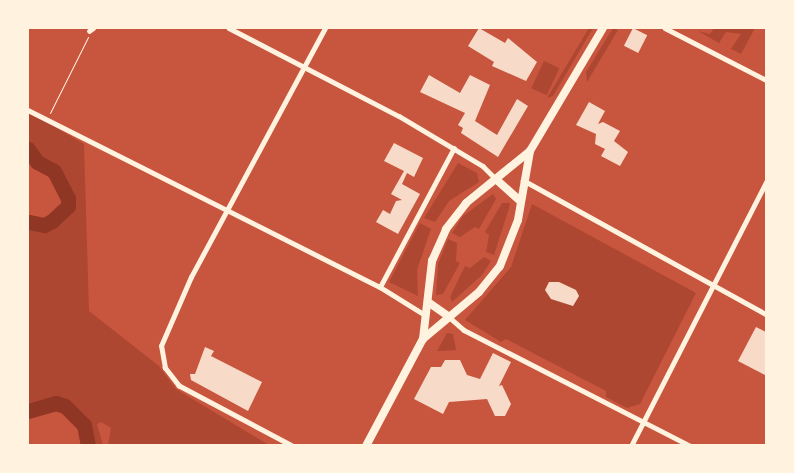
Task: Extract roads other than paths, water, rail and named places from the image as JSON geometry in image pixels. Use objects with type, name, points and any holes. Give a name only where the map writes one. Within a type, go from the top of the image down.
[{"type":"main road","points":[[366,446],[423,339],[448,316],[479,292],[500,266],[514,234],[522,180],[530,151],[603,28]]},
{"type":"main road","points":[[423,339],[432,261],[446,229],[466,203],[498,181],[530,151]]},
{"type":"main road","points":[[498,181],[519,200]]},
{"type":"main road","points":[[428,302],[448,316]]},
{"type":"street","points":[[89,32],[94,28]]},
{"type":"street","points":[[229,28],[306,64],[454,148],[498,181]]},
{"type":"street","points":[[292,446],[187,391],[170,377],[162,359],[163,338],[228,209],[325,28]]},
{"type":"street","points":[[665,28],[766,80]]},
{"type":"street","points":[[28,110],[380,287],[425,315]]},
{"type":"street","points":[[380,287],[454,148]]},
{"type":"street","points":[[522,180],[713,287],[766,314]]},
{"type":"street","points":[[631,446],[766,182]]},
{"type":"street","points":[[448,316],[464,330],[691,446]]},
{"type":"waterway","points":[[28,149],[37,162],[54,171],[68,198],[68,206],[52,221],[44,225],[28,222]]},
{"type":"waterway","points":[[28,411],[56,403],[65,406],[84,425],[88,446]]}]
